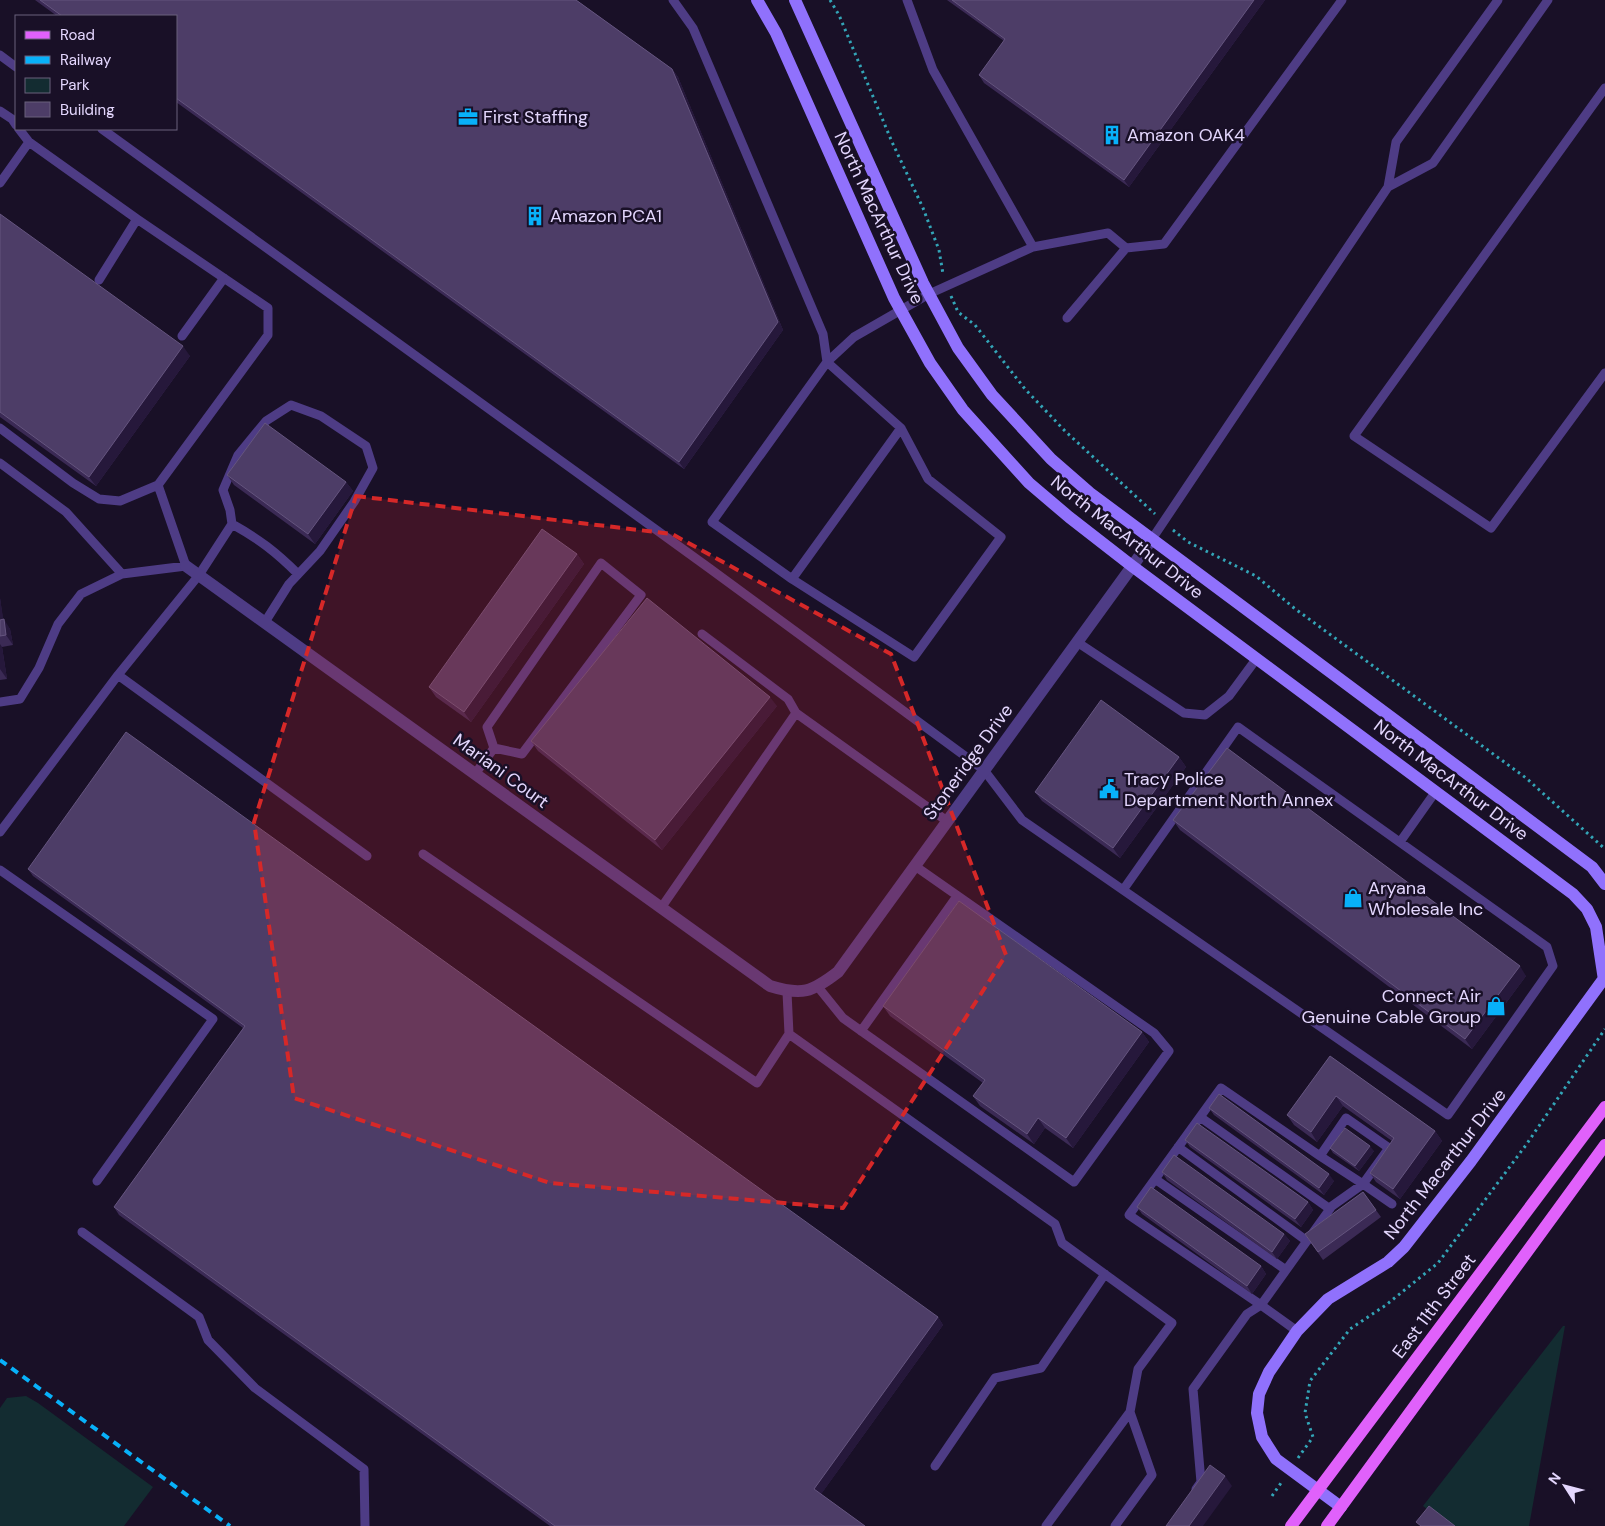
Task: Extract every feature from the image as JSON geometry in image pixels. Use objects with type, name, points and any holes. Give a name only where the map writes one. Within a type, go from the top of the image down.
[{"type":"main road","name":"North MacArthur Drive","points":[[757,0],[776,33],[901,310],[930,363],[963,410],[1029,483],[1069,517],[1132,566],[1573,894],[1587,909],[1596,927],[1604,979]]},
{"type":"main road","name":"North MacArthur Drive","points":[[795,0],[929,294],[958,348],[992,395],[1050,459],[1090,493],[1592,867],[1605,884]]},
{"type":"main road","name":"North Macarthur Drive","points":[[1341,1507],[1276,1459],[1262,1437],[1257,1413],[1259,1394],[1269,1372],[1297,1331],[1328,1299],[1388,1262],[1404,1247],[1471,1161],[1604,979]]},
{"type":"main road","name":"East 11th Street","points":[[1291,1526],[1605,1107]]},
{"type":"main road","points":[[1327,1526],[1605,1145]]},
{"type":"street","name":"Stoneridge Drive","points":[[801,992],[818,987],[838,972],[1152,539]]},
{"type":"street","name":"Mariani Court","points":[[186,566],[770,986],[787,992],[801,992]]},
{"type":"lane","points":[[672,0],[693,28],[823,334],[827,362],[901,428],[928,479],[1001,537],[914,657],[792,579],[712,522],[827,362],[854,337],[929,294],[1033,247],[1108,233],[1126,248]]},
{"type":"lane","points":[[907,0],[933,70],[1033,247]]},
{"type":"lane","points":[[1067,318],[1126,248],[1164,244],[1342,0]]},
{"type":"lane","points":[[1152,539],[1388,187],[1396,142],[1498,0]]},
{"type":"lane","points":[[1388,187],[1434,163],[1548,0]]},
{"type":"lane","points":[[0,55],[15,66]]},
{"type":"lane","points":[[1605,88],[1354,436],[1491,528],[1605,373]]},
{"type":"lane","points":[[0,111],[12,119],[15,124]]},
{"type":"lane","points":[[0,428],[73,484],[99,499],[120,501],[158,485],[268,335],[268,308],[28,142],[20,130]]},
{"type":"lane","points":[[103,130],[709,568],[984,770],[1022,820],[1123,890],[1448,1115],[1553,966],[1547,947],[1238,727],[1123,890]]},
{"type":"lane","points":[[0,183],[28,142]]},
{"type":"lane","points":[[99,280],[137,219]]},
{"type":"lane","points":[[182,336],[224,278]]},
{"type":"lane","points":[[0,832],[118,675],[199,575],[232,524],[230,510],[223,490],[238,455],[266,421],[291,405],[321,416],[366,446],[373,468],[354,502],[320,551],[289,584],[264,622]]},
{"type":"lane","points":[[792,579],[901,428]]},
{"type":"lane","points":[[0,462],[66,512],[122,574]]},
{"type":"lane","points":[[0,702],[20,698],[39,668],[58,624],[81,594],[122,574],[186,566],[158,485]]},
{"type":"lane","points":[[232,524],[259,539],[281,556],[298,574]]},
{"type":"lane","points":[[601,563],[641,595],[522,754],[494,748],[487,727],[601,563]]},
{"type":"lane","points":[[702,634],[788,699],[796,713],[947,821]]},
{"type":"lane","points":[[1077,642],[1184,712],[1205,715],[1229,696],[1257,658]]},
{"type":"lane","points":[[118,675],[367,856]]},
{"type":"lane","points":[[661,908],[796,713]]},
{"type":"lane","points":[[475,774],[494,748]]},
{"type":"lane","points":[[1400,842],[1436,791]]},
{"type":"lane","points":[[424,854],[757,1083],[789,1034],[787,992]]},
{"type":"lane","points":[[818,987],[843,1018],[1074,1182],[1169,1051],[1154,1033],[915,866]]},
{"type":"lane","points":[[0,870],[213,1019],[97,1181]]},
{"type":"lane","points":[[861,1031],[957,896]]},
{"type":"lane","points":[[789,1034],[1055,1224],[1062,1244],[1172,1323],[1138,1369],[1130,1412],[1046,1526]]},
{"type":"lane","points":[[1297,1331],[1129,1215],[1221,1088],[1392,1204]]},
{"type":"lane","points":[[1200,1117],[1330,1209]]},
{"type":"lane","points":[[1191,1497],[1201,1482],[1193,1389],[1247,1314],[1261,1305],[1330,1209],[1363,1184],[1389,1148],[1346,1118],[1320,1156]]},
{"type":"lane","points":[[1178,1147],[1308,1240]]},
{"type":"lane","points":[[1155,1179],[1286,1270]]},
{"type":"lane","points":[[82,1232],[199,1316],[208,1340],[255,1388],[364,1468],[365,1526]]},
{"type":"lane","points":[[934,1466],[995,1378],[1041,1368],[1105,1274]]},
{"type":"lane","points":[[1115,1526],[1152,1475],[1130,1412]]},
{"type":"path","points":[[830,0],[839,15],[922,208],[939,250],[942,270],[958,312],[975,325],[1025,390],[1064,431],[1134,496],[1188,542],[1256,576],[1294,608],[1526,778],[1605,849]]},
{"type":"path","points":[[1272,1496],[1313,1437],[1305,1413],[1310,1381],[1350,1329],[1386,1305],[1438,1263],[1526,1145],[1605,1029]]},
{"type":"highlighted area","points":[[356,496],[672,534],[891,654],[1006,955],[843,1208],[550,1183],[294,1098],[254,822]]},
{"type":"green space","points":[[1563,1326],[1565,1326],[1529,1526],[1449,1526],[1423,1506]]},
{"type":"green space","points":[[26,1396],[153,1487],[124,1526],[0,1526],[0,1408],[7,1398]]},
{"type":"building","name":"Amazon PCA1","points":[[40,0],[576,0],[672,69],[778,322],[679,462],[178,99],[178,15],[61,15]]},
{"type":"building","name":"Amazon OAK4","points":[[952,0],[1254,0],[1124,180],[979,75],[1005,39]]},
{"type":"building","points":[[0,214],[183,346],[89,477],[0,412]]},
{"type":"building","points":[[265,423],[346,482],[308,534],[227,475]]},
{"type":"building","points":[[542,529],[577,554],[464,712],[429,687]]},
{"type":"building","points":[[647,598],[770,697],[655,840],[531,741]]},
{"type":"building","points":[[4,619],[6,635],[0,636],[0,620]]},
{"type":"building","points":[[1101,700],[1179,757],[1113,848],[1035,792]]},
{"type":"building","points":[[126,732],[938,1317],[814,1489],[865,1526],[555,1526],[114,1207],[245,1026],[28,869]]},
{"type":"building","points":[[1227,748],[1520,966],[1465,1039],[1173,820]]},
{"type":"building","points":[[959,901],[1142,1032],[1066,1138],[1038,1118],[1027,1134],[973,1096],[985,1080],[883,1006]]},
{"type":"building","points":[[1330,1056],[1435,1131],[1393,1189],[1370,1173],[1394,1138],[1336,1096],[1311,1132],[1287,1115]]},
{"type":"building","points":[[1219,1094],[1329,1174],[1319,1188],[1209,1108]]},
{"type":"building","points":[[1197,1123],[1308,1202],[1295,1219],[1185,1140]]},
{"type":"building","points":[[1345,1128],[1370,1146],[1355,1166],[1330,1148]]},
{"type":"building","points":[[1174,1155],[1284,1234],[1272,1252],[1162,1172]]},
{"type":"building","points":[[1151,1187],[1261,1266],[1247,1286],[1137,1207]]},
{"type":"building","points":[[1363,1192],[1376,1210],[1318,1252],[1305,1234]]},
{"type":"building","points":[[1210,1465],[1225,1476],[1189,1526],[1166,1526]]},
{"type":"building","points":[[1429,1506],[1455,1526],[1421,1526],[1416,1522]]},
{"type":"railway","points":[[0,1360],[230,1526]]},
{"type":"place","name":"First Staffing","points":[[468,117]]},
{"type":"place","name":"Amazon OAK4","points":[[1112,135]]},
{"type":"place","name":"Amazon PCA1","points":[[535,216]]},
{"type":"place","name":"Tracy Police Department North Annex","points":[[1109,789]]},
{"type":"place","name":"Aryana Wholesale Inc","points":[[1353,898]]},
{"type":"place","name":"Connect Air Genuine Cable Group","points":[[1496,1006]]}]
